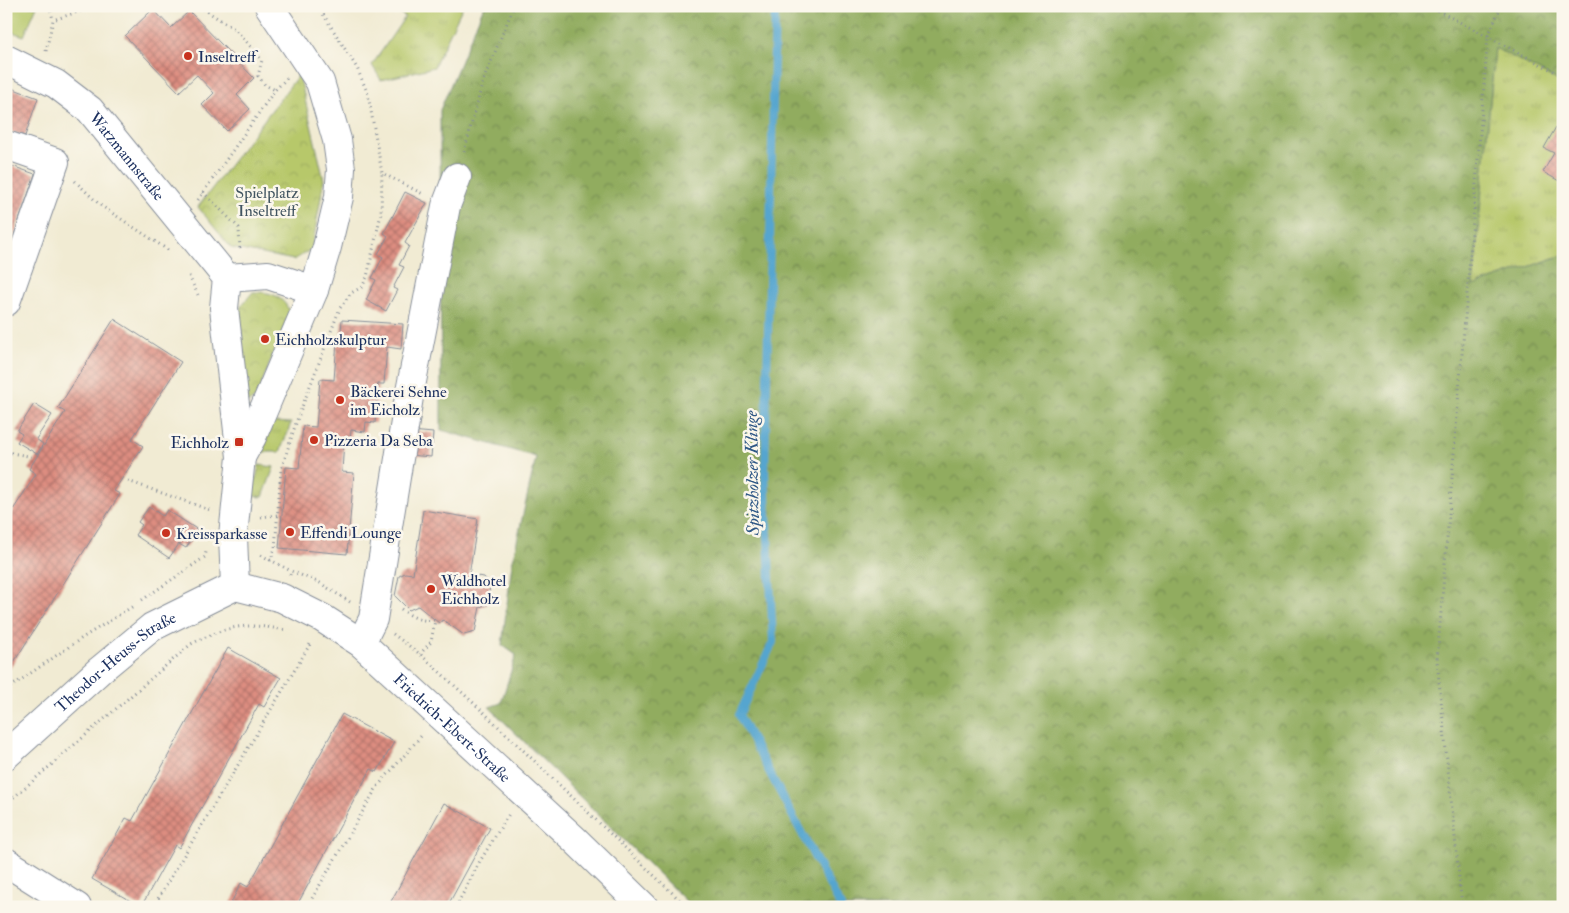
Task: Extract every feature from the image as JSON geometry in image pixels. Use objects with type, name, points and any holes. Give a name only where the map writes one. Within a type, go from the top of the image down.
[{"type":"street","points":[[241,458],[252,437],[314,290],[328,247],[340,197],[341,169],[338,149],[320,82],[269,6]]},
{"type":"street","name":"Watzmannstraße","points":[[6,59],[56,84],[90,110],[182,224],[230,267]]},
{"type":"street","points":[[6,145],[55,162],[6,302]]},
{"type":"street","points":[[361,643],[373,619],[409,397],[446,206],[457,177]]},
{"type":"street","points":[[235,586],[233,536],[241,458],[224,308],[230,267],[268,275],[314,290]]},
{"type":"street","name":"Friedrich-Ebert-Straße","points":[[235,586],[282,598],[322,618],[361,643],[574,839],[644,907]]},
{"type":"street","name":"Theodor-Heuss-Straße","points":[[6,755],[100,670],[152,628],[235,586]]},
{"type":"street","points":[[6,862],[77,907]]},
{"type":"path","points":[[31,70],[37,57],[45,53],[53,20],[50,6]]},
{"type":"path","points":[[53,20],[96,6]]},
{"type":"path","points":[[199,6],[236,30],[262,60],[258,76],[265,85],[275,90]]},
{"type":"path","points":[[270,561],[275,549],[281,470],[300,412],[340,308],[351,293],[362,288],[367,277],[381,214],[382,172],[368,94],[356,68],[318,6]]},
{"type":"path","points":[[457,177],[483,80],[514,6]]},
{"type":"path","points":[[1429,6],[1563,76]]},
{"type":"path","points":[[1462,907],[1438,661],[1488,36],[1501,6]]},
{"type":"path","points":[[182,224],[275,90],[290,75]]},
{"type":"path","points":[[55,162],[100,205],[173,254]]},
{"type":"path","points":[[382,172],[446,206]]},
{"type":"path","points":[[203,192],[239,228],[240,257],[230,267]]},
{"type":"path","points":[[187,272],[198,298]]},
{"type":"path","points":[[6,452],[34,457]]},
{"type":"path","points":[[128,481],[218,512]]},
{"type":"path","points":[[258,524],[261,517],[277,515]]},
{"type":"path","points":[[6,690],[82,638],[160,589],[205,556],[208,548]]},
{"type":"path","points":[[259,554],[291,571]]},
{"type":"path","points":[[378,589],[411,617],[424,621],[435,620],[431,642],[420,654]]},
{"type":"path","points":[[373,619],[420,654],[687,907]]},
{"type":"path","points":[[6,804],[191,644],[219,630],[250,624],[270,627]]},
{"type":"path","points":[[153,907],[312,641]]},
{"type":"path","points":[[307,907],[377,787],[422,735]]},
{"type":"path","points":[[456,907],[480,861],[509,813]]},
{"type":"green space","points":[[6,6],[37,6],[24,36],[6,30]]},
{"type":"green space","points":[[391,6],[463,6],[434,67],[381,80],[372,65],[405,17]]},
{"type":"green space","points":[[484,6],[1563,6],[1563,83],[1495,48],[1473,286],[1563,255],[1563,907],[692,907],[489,707],[501,703],[516,655],[502,645],[512,563],[536,457],[441,430],[440,110]]},
{"type":"green space","points":[[1495,47],[1563,83],[1563,255],[1473,286]]},
{"type":"green space","name":"Spielplatz Inseltreff","points":[[299,74],[324,180],[312,249],[294,260],[231,248],[198,207]]},
{"type":"green space","points":[[253,292],[271,294],[280,298],[290,312],[256,398],[248,403],[239,315],[241,306]]},
{"type":"green space","points":[[273,422],[291,423],[280,452],[262,452]]},
{"type":"green space","points":[[259,465],[274,467],[263,497],[252,496]]},
{"type":"building","name":"Inseltreff","points":[[153,9],[171,28],[189,11],[254,78],[237,95],[250,109],[227,131],[202,105],[214,93],[197,75],[179,92],[125,36]]},
{"type":"building","points":[[6,86],[38,98],[25,136],[6,130]]},
{"type":"building","points":[[1556,127],[1563,131],[1561,182],[1543,172],[1554,153],[1544,148]]},
{"type":"building","points":[[6,164],[35,174],[13,238],[16,239],[6,268]]},
{"type":"building","points":[[405,192],[427,203],[405,243],[409,246],[399,265],[404,267],[393,288],[397,290],[386,311],[366,300],[376,280],[372,278],[383,257],[378,254],[388,236],[384,233]]},
{"type":"building","points":[[114,319],[181,362],[132,439],[143,446],[114,491],[120,494],[9,670],[6,668],[6,521],[36,474],[29,469],[65,412],[58,408]]},
{"type":"building","points":[[342,320],[403,324],[401,349],[387,347],[384,384],[378,384],[375,423],[366,422],[365,432],[351,430],[350,441],[344,440],[342,472],[354,473],[347,554],[279,548],[286,467],[299,468],[303,426],[316,427],[320,379],[334,380],[337,341],[340,342]]},
{"type":"building","points":[[34,404],[52,415],[36,439],[43,444],[37,454],[17,442],[22,434],[17,431]]},
{"type":"building","points":[[411,431],[433,433],[431,457],[409,455]]},
{"type":"building","name":"Kreissparkasse","points":[[149,507],[163,516],[167,510],[198,530],[186,548],[179,544],[169,558],[135,535],[142,525],[138,522]]},
{"type":"building","points":[[423,510],[478,519],[469,575],[484,577],[490,584],[488,604],[480,607],[475,632],[464,635],[443,620],[439,623],[418,606],[409,610],[395,596],[399,576],[405,573],[413,574]]},
{"type":"building","points":[[228,648],[281,678],[264,707],[259,704],[179,848],[175,845],[141,907],[92,879],[126,818],[132,821]]},
{"type":"building","points":[[342,714],[394,742],[377,772],[371,769],[296,907],[229,907],[241,883],[248,887]]},
{"type":"building","points":[[444,803],[490,828],[447,907],[388,907]]},
{"type":"waterway","name":"Spitzholzer Klinge","points":[[775,6],[765,473],[773,642],[739,715],[841,907]]},
{"type":"place","name":"Inseltreff","points":[[188,56]]},
{"type":"place","name":"Eichholzskulptur","points":[[265,339]]},
{"type":"place","name":"Bäckerei Sehne im Eicholz","points":[[340,400]]},
{"type":"place","name":"Pizzeria Da Seba","points":[[314,440]]},
{"type":"place","name":"Eichholz","points":[[239,442]]},
{"type":"place","name":"Effendi Lounge","points":[[290,532]]},
{"type":"place","name":"Kreissparkasse","points":[[166,533]]},
{"type":"place","name":"Waldhotel Eichholz","points":[[431,589]]}]
